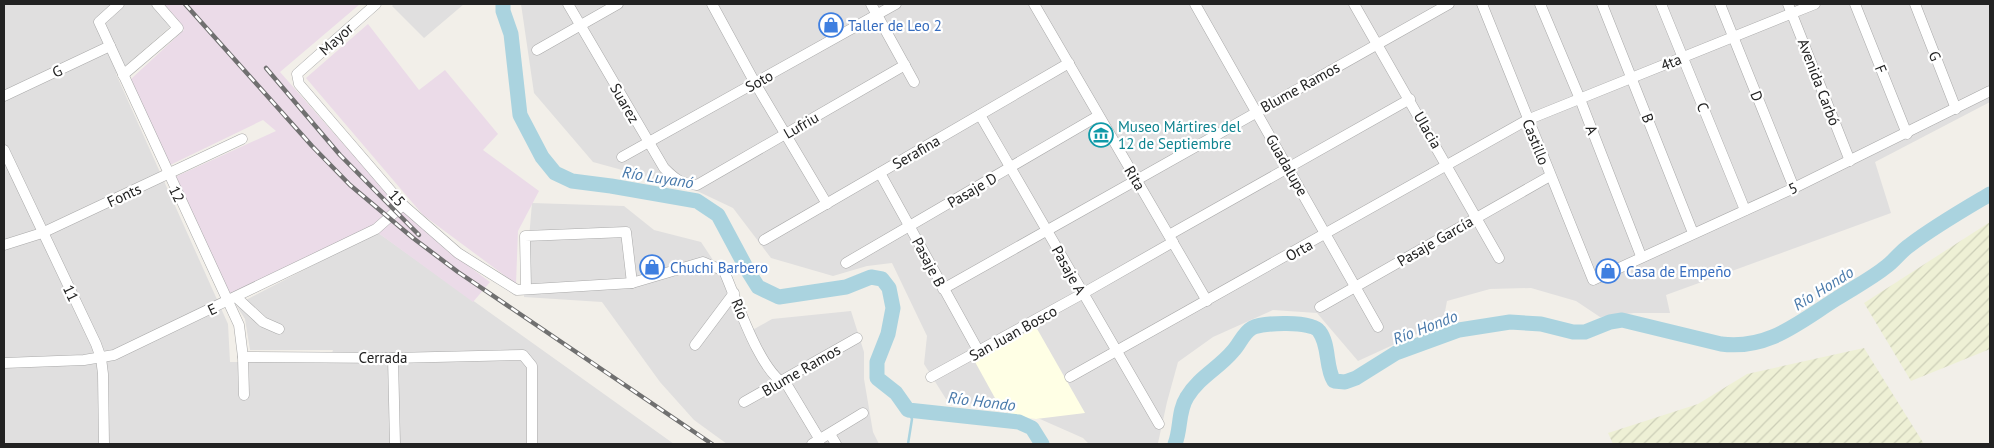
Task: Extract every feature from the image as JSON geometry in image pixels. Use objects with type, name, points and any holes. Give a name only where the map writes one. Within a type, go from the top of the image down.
[{"type":"street","name":"12","points":[[118,4],[99,22],[168,174],[232,300],[239,325],[243,357],[244,395]]},
{"type":"street","points":[[123,75],[178,28],[157,4]]},
{"type":"street","name":"Mayor","points":[[297,74],[376,4]]},
{"type":"street","name":"Suarez","points":[[568,4],[664,168],[675,180],[684,184],[697,185]]},
{"type":"street","points":[[537,50],[618,4]]},
{"type":"street","points":[[712,4],[755,83],[827,204]]},
{"type":"street","points":[[872,4],[914,82]]},
{"type":"street","name":"Soto","points":[[622,157],[896,4]]},
{"type":"street","name":"Rita","points":[[1034,4],[1206,301]]},
{"type":"street","name":"Guadalupe","points":[[1195,4],[1378,327]]},
{"type":"street","name":"Ulacia","points":[[1354,4],[1500,258]]},
{"type":"street","name":"Blume Ramos","points":[[943,289],[1449,4]]},
{"type":"street","name":"Castillo","points":[[1482,4],[1527,120],[1593,280]]},
{"type":"street","name":"A","points":[[1540,4],[1580,99],[1641,256]]},
{"type":"street","name":"B","points":[[1602,4],[1693,233]]},
{"type":"street","name":"C","points":[[1661,4],[1745,210]]},
{"type":"street","name":"D","points":[[1720,4],[1794,188]]},
{"type":"street","name":"4ta","points":[[1527,120],[1733,37],[1790,8],[1815,4]]},
{"type":"street","name":"F","points":[[1855,4],[1907,134]]},
{"type":"street","name":"G","points":[[1914,4],[1956,109]]},
{"type":"street","name":"Avenida Carbó","points":[[1790,8],[1850,161]]},
{"type":"street","name":"G","points":[[4,96],[110,46]]},
{"type":"street","name":"Serafina","points":[[764,240],[1069,64]]},
{"type":"street","name":"Lufriu","points":[[697,185],[905,65]]},
{"type":"street","name":"15","points":[[297,74],[299,84],[403,206],[458,253],[517,290],[526,290]]},
{"type":"street","name":"5","points":[[1593,280],[1641,256],[1794,188],[1907,134],[1990,91]]},
{"type":"street","name":"San Juan Bosco","points":[[931,377],[1082,294],[1288,167],[1410,99]]},
{"type":"street","name":"Pasaje A","points":[[980,115],[1159,424]]},
{"type":"street","name":"Pasaje D","points":[[846,263],[1098,116]]},
{"type":"street","name":"Orta","points":[[1070,377],[1527,120]]},
{"type":"street","name":"Fonts","points":[[4,246],[42,233],[242,139]]},
{"type":"street","name":"11","points":[[4,150],[101,358],[104,444]]},
{"type":"street","name":"Pasaje B","points":[[880,173],[979,352]]},
{"type":"street","name":"Pasaje García","points":[[1320,307],[1550,176]]},
{"type":"street","name":"E","points":[[4,362],[101,358],[114,355],[232,300],[376,229],[403,206]]},
{"type":"street","points":[[526,290],[525,236],[626,232],[632,283]]},
{"type":"street","name":"Río","points":[[526,290],[632,283],[703,262],[724,271],[755,346],[779,382],[787,385],[816,442]]},
{"type":"street","points":[[695,345],[734,293]]},
{"type":"street","points":[[232,300],[262,322],[279,329]]},
{"type":"street","name":"Blume Ramos","points":[[744,402],[857,338]]},
{"type":"street","name":"Cerrada","points":[[243,357],[393,358],[523,355],[532,366],[532,444]]},
{"type":"street","points":[[393,358],[395,444]]},
{"type":"street","points":[[816,442],[863,413]]},
{"type":"street","points":[[830,434],[836,444]]},
{"type":"shaded area","points":[[4,4],[151,4],[171,26],[116,74],[228,324],[230,362],[329,362],[333,350],[250,350],[245,319],[236,305],[377,232],[674,444],[4,444]]},
{"type":"shaded area","points":[[162,4],[360,4],[280,72],[397,205],[443,247],[490,282],[473,302],[370,227],[229,296],[175,177],[276,131],[263,120],[168,166],[131,79],[184,30]]},
{"type":"shaded area","points":[[394,4],[464,4],[424,38],[392,6]]},
{"type":"shaded area","points":[[521,4],[1990,4],[1990,102],[1875,162],[1891,213],[1666,295],[1670,313],[1634,313],[1600,317],[1576,301],[1531,288],[1490,289],[1447,301],[1443,322],[1358,361],[1317,313],[1273,310],[1213,337],[1178,362],[1158,443],[1089,444],[1083,438],[1040,419],[1015,416],[1001,409],[946,399],[924,364],[927,336],[892,263],[867,266],[833,276],[771,258],[733,208],[695,190],[593,162],[534,93]]},
{"type":"shaded area","points":[[368,24],[419,90],[445,70],[498,134],[483,150],[539,191],[518,231],[516,284],[423,215],[306,78]]},
{"type":"shaded area","points":[[532,203],[624,206],[654,230],[701,242],[723,275],[749,332],[772,319],[851,311],[864,352],[864,379],[873,432],[879,444],[727,444],[694,420],[660,382],[602,302],[524,297]]},
{"type":"shaded area","points":[[1990,222],[1990,349],[1911,381],[1864,303]]},
{"type":"shaded area","points":[[1036,327],[1085,413],[1036,419],[1015,416],[1001,409],[974,360]]},
{"type":"shaded area","points":[[1864,348],[1924,444],[1613,444],[1608,433],[1698,404],[1747,374]]},
{"type":"waterway","name":"Río Luyanó","points":[[503,4],[503,11],[511,34],[520,115],[542,157],[555,173],[572,181],[697,201],[718,215],[758,287],[779,297],[846,287],[871,277],[882,279],[889,288],[893,308],[888,334],[877,362],[877,378],[896,393],[908,410],[1019,422],[1032,428],[1042,444]]},
{"type":"waterway","name":"Río Hondo","points":[[1175,444],[1182,408],[1187,397],[1203,378],[1227,357],[1246,333],[1258,326],[1298,324],[1315,328],[1319,331],[1325,343],[1329,369],[1334,381],[1345,382],[1356,378],[1396,353],[1459,330],[1510,322],[1541,324],[1573,332],[1585,332],[1610,322],[1622,320],[1721,344],[1738,345],[1753,343],[1782,333],[1809,317],[1881,271],[1907,247],[1929,231],[1990,194]]},
{"type":"waterway","name":"Río Luyanó","points":[[908,410],[912,419],[908,444]]},
{"type":"railway","points":[[185,4],[312,146],[350,185],[413,238],[458,272],[712,444]]},
{"type":"railway","points":[[266,68],[340,155],[419,235]]},
{"type":"place","name":"Taller de Leo 2","points":[[831,25]]},
{"type":"place","name":"Museo Mártires del 12 de Septiembre","points":[[1101,135]]},
{"type":"place","name":"Chuchi Barbero","points":[[652,267]]},
{"type":"place","name":"Casa de Empeño","points":[[1608,271]]}]
